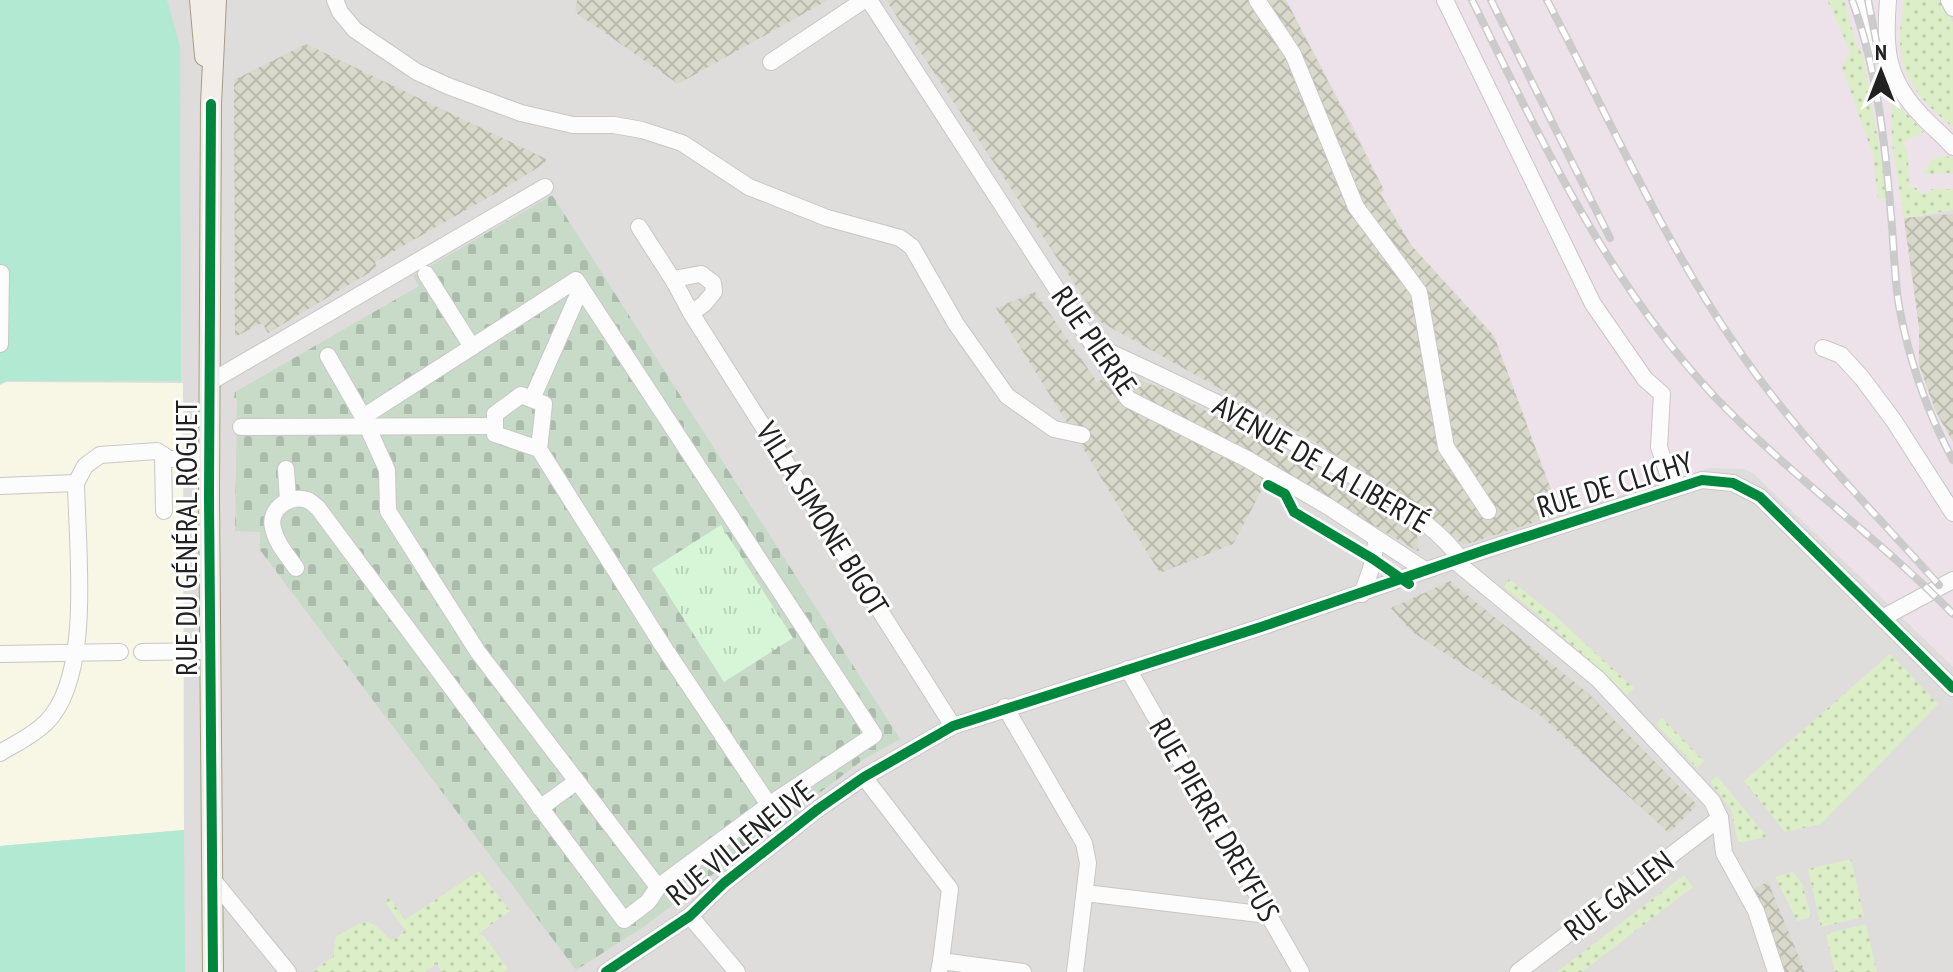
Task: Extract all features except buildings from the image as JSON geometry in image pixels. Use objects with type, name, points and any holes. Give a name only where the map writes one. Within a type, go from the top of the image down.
[{"type":"main road","name":"RUE DU GÉNÉRAL ROGUET","points":[[213,972],[210,382],[211,104],[216,0]]},
{"type":"main road","name":"RUE DU GÉNÉRAL ROGUET","points":[[197,6],[211,104]]},
{"type":"street","points":[[335,0],[340,12],[355,30],[417,72],[448,86],[534,116],[573,125],[614,125],[642,130],[682,143],[749,187],[827,218],[900,238],[912,247],[956,324],[1007,396],[1054,429],[1082,435]]},
{"type":"street","points":[[771,62],[867,0]]},
{"type":"street","name":"RUE PIERRE","points":[[867,0],[1128,399],[1247,459],[1329,507],[1425,570]]},
{"type":"street","points":[[1257,0],[1293,54],[1356,207],[1419,292],[1446,447],[1488,511]]},
{"type":"street","points":[[1445,0],[1593,304],[1645,379],[1662,394],[1659,447],[1673,489]]},
{"type":"street","points":[[1858,0],[1871,41],[1889,63]]},
{"type":"street","points":[[1888,0],[1885,36],[1889,63],[1902,93],[1951,143]]},
{"type":"street","points":[[1949,0],[1953,8]]},
{"type":"street","points":[[210,382],[545,187]]},
{"type":"street","name":"VILLA SIMONE BIGOT","points":[[639,227],[953,726]]},
{"type":"street","points":[[0,344],[1,273]]},
{"type":"street","points":[[426,274],[472,347]]},
{"type":"street","points":[[675,283],[679,278],[694,274],[701,274],[713,283],[714,292],[710,298],[691,313]]},
{"type":"street","points":[[296,568],[278,542],[271,524],[277,509],[288,501],[307,500],[318,508],[624,920],[648,902],[658,887],[769,805],[874,735],[576,280],[472,347],[366,422]]},
{"type":"street","points":[[532,399],[581,288]]},
{"type":"street","name":"AVENUE DE LA LIBERTÉ","points":[[1096,346],[1265,426],[1386,495],[1440,533],[1456,553],[1455,561],[1598,679],[1694,778],[1712,801],[1720,818]]},
{"type":"street","points":[[1823,348],[1841,355],[1862,378],[1894,421],[1953,513]]},
{"type":"street","points":[[328,356],[366,422],[387,470],[388,511],[478,652],[658,887]]},
{"type":"street","points":[[539,449],[495,434],[495,414],[521,395],[544,404],[539,449],[661,643],[769,805]]},
{"type":"street","points":[[210,427],[366,422],[495,426]]},
{"type":"street","points":[[0,753],[36,731],[53,715],[69,683],[79,635],[76,483],[85,466],[100,455],[157,451],[169,459],[210,459]]},
{"type":"street","points":[[163,455],[164,511]]},
{"type":"street","points":[[286,469],[288,501]]},
{"type":"street","name":"RUE DE CLICHY","points":[[1128,669],[1673,489],[1702,480],[1713,480],[1747,488],[1760,497],[1953,688]]},
{"type":"street","points":[[0,486],[76,483]]},
{"type":"street","points":[[1362,594],[1377,539]]},
{"type":"street","points":[[1884,617],[1953,580]]},
{"type":"street","points":[[142,652],[212,651]]},
{"type":"street","points":[[0,654],[120,652]]},
{"type":"street","name":"RUE VILLENEUVE","points":[[606,972],[690,916],[724,883],[864,777],[953,726],[1128,669]]},
{"type":"street","name":"RUE PIERRE DREYFUS","points":[[1128,669],[1301,972]]},
{"type":"street","points":[[1005,707],[1084,843],[1088,863],[1075,972]]},
{"type":"street","points":[[864,777],[950,889],[940,966],[1023,972]]},
{"type":"street","points":[[540,808],[576,782]]},
{"type":"street","points":[[1720,818],[1724,853],[1756,911],[1776,972]]},
{"type":"street","name":"RUE GALIEN","points":[[1518,972],[1720,818]]},
{"type":"street","points":[[213,880],[288,972]]},
{"type":"street","points":[[1085,893],[1268,915]]},
{"type":"street","points":[[690,916],[737,972]]},
{"type":"shaded area","points":[[0,0],[1953,0],[1953,972],[0,972]]},
{"type":"shaded area","points":[[577,0],[828,0],[678,84],[575,12]]},
{"type":"shaded area","points":[[886,0],[1286,0],[1384,190],[1380,193],[1411,245],[1494,336],[1560,514],[1464,545],[1399,494],[1300,433],[1099,321]]},
{"type":"shaded area","points":[[1286,0],[1942,0],[1953,23],[1953,210],[1904,219],[1919,327],[1919,365],[1936,411],[1953,442],[1953,667],[1754,474],[1744,469],[1710,468],[1560,514],[1494,336],[1411,245],[1380,192],[1384,191],[1357,134]]},
{"type":"shaded area","points":[[306,44],[546,159],[545,163],[508,186],[375,262],[377,268],[268,333],[262,323],[235,337],[234,80]]},
{"type":"shaded area","points":[[1953,214],[1953,442],[1936,412],[1919,365],[1919,327],[1904,218]]},
{"type":"shaded area","points":[[1035,292],[1097,382],[1118,372],[1174,393],[1416,528],[1419,552],[1274,467],[1233,544],[1160,573],[996,308]]},
{"type":"shaded area","points":[[6,382],[183,383],[184,830],[0,846],[0,385]]},
{"type":"shaded area","points":[[1450,581],[1589,694],[1697,805],[1669,833],[1541,716],[1411,631],[1391,608]]},
{"type":"shaded area","points":[[1768,882],[1805,972],[1778,972],[1754,888]]},
{"type":"green space","points":[[0,0],[167,0],[180,46],[181,381],[7,381],[0,384]]},
{"type":"green space","points":[[1827,0],[1844,0],[1856,44],[1863,56],[1886,199],[1878,199],[1873,155],[1842,67],[1850,51]]},
{"type":"green space","points":[[1904,0],[1942,0],[1953,23],[1953,127],[1923,99],[1906,72],[1900,40]]},
{"type":"green space","points":[[1891,97],[1924,132],[1903,142],[1908,153],[1909,188],[1917,188],[1918,193],[1929,193],[1931,189],[1953,189],[1953,210],[1904,218],[1892,144]]},
{"type":"green space","points":[[1941,156],[1953,157],[1953,173],[1923,174],[1931,160]]},
{"type":"green space","points":[[552,195],[900,739],[864,759],[645,926],[576,970],[260,550],[260,532],[235,531],[235,392],[419,286],[413,276]]},
{"type":"green space","points":[[721,525],[793,638],[724,682],[652,569]]},
{"type":"green space","points":[[1509,579],[1553,614],[1634,688],[1627,695],[1504,587]]},
{"type":"green space","points":[[1890,654],[1938,704],[1821,824],[1785,832],[1744,781]]},
{"type":"green space","points":[[1662,718],[1704,761],[1697,768],[1656,724]]},
{"type":"green space","points":[[1717,776],[1767,837],[1738,843],[1731,809],[1710,782]]},
{"type":"green space","points":[[184,830],[185,972],[0,972],[0,846]]},
{"type":"green space","points":[[1851,859],[1864,917],[1821,927],[1808,869]]},
{"type":"green space","points":[[479,871],[510,911],[478,934],[483,935],[508,969],[504,972],[442,972],[436,964],[425,972],[312,972],[333,957],[336,936],[360,924],[365,922],[376,926],[390,940],[405,930],[386,904],[388,896],[405,920]]},
{"type":"green space","points":[[1793,872],[1802,883],[1811,917],[1797,921],[1775,877]]},
{"type":"green space","points":[[1684,875],[1693,887],[1582,972],[1557,972]]},
{"type":"green space","points":[[1866,924],[1877,972],[1835,972],[1826,934]]},
{"type":"railway","points":[[1472,0],[1579,208],[1641,306],[1676,353],[1743,426],[1953,614]]},
{"type":"railway","points":[[1491,0],[1610,238]]},
{"type":"railway","points":[[1547,0],[1658,216],[1732,340],[1805,436],[1939,585]]},
{"type":"railway","points":[[1852,0],[1868,52],[1879,106],[1903,326],[1927,404],[1953,460]]},
{"type":"railway","points":[[1868,0],[1880,60]]},
{"type":"cycle path","points":[[211,104],[209,496],[213,972]]},
{"type":"cycle path","points":[[606,972],[690,916],[724,883],[818,809],[864,777],[953,726],[1702,480],[1733,483],[1760,497],[1953,688]]},
{"type":"cycle path","points":[[1268,485],[1285,494],[1294,512],[1409,584]]}]
